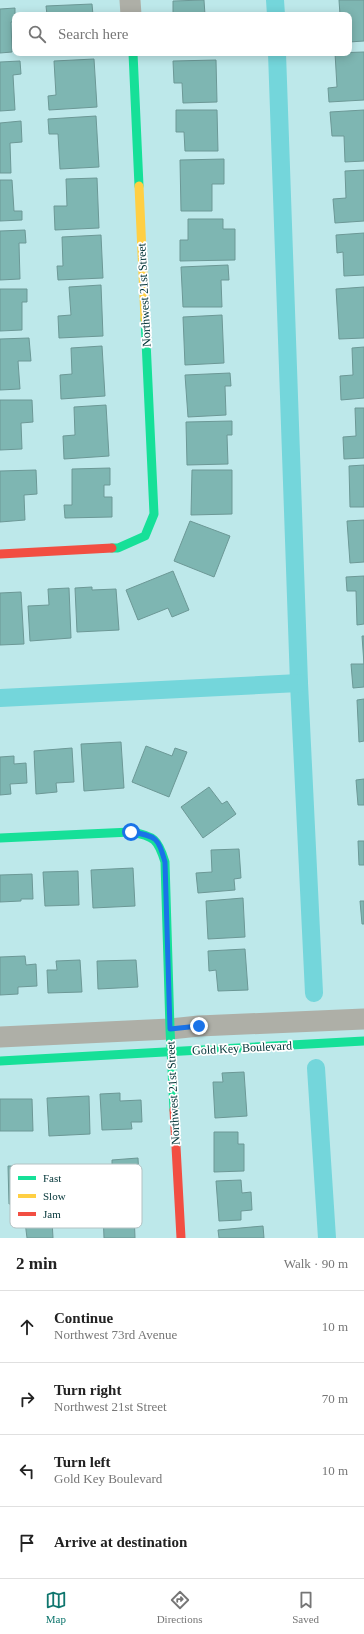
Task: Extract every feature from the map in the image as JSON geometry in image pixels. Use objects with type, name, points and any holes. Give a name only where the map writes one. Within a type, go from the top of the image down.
[{"type":"street","points":[[130,0],[131,12]]},
{"type":"street","name":"Northwest 21st Street","points":[[0,554],[118,548],[145,536],[154,514],[133,56]]},
{"type":"street","name":"Northwest 21st Street","points":[[0,838],[131,832],[148,835],[159,843],[165,862],[170,1029],[181,1238]]},
{"type":"street","name":"Gold Key Boulevard","points":[[0,1037],[170,1029],[206,1025],[364,1019]]},
{"type":"street","name":"Gold Key Boulevard","points":[[0,1061],[364,1041]]},
{"type":"building","points":[[204,0],[205,12],[173,12],[173,1]]},
{"type":"building","points":[[339,0],[364,0],[364,41],[352,42],[352,12],[340,12]]},
{"type":"building","points":[[92,4],[93,12],[47,12],[46,6]]},
{"type":"building","points":[[15,8],[15,12],[12,12],[11,22],[12,52],[0,53],[0,9]]},
{"type":"building","points":[[352,52],[364,52],[364,100],[329,102],[328,88],[337,87],[335,56],[352,56]]},
{"type":"building","points":[[94,59],[97,107],[49,110],[48,96],[56,95],[54,61]]},
{"type":"building","points":[[216,60],[217,102],[183,103],[182,83],[174,83],[173,61]]},
{"type":"building","points":[[20,61],[21,74],[13,75],[15,110],[0,111],[0,62]]},
{"type":"building","points":[[176,110],[217,110],[218,151],[185,151],[184,132],[176,132]]},
{"type":"building","points":[[364,110],[364,161],[345,162],[344,136],[332,136],[330,112]]},
{"type":"building","points":[[96,116],[99,167],[60,169],[58,134],[49,134],[48,119]]},
{"type":"building","points":[[21,121],[22,142],[10,143],[11,173],[0,173],[0,123]]},
{"type":"building","points":[[224,159],[224,184],[212,184],[212,211],[181,211],[180,160]]},
{"type":"building","points":[[364,170],[364,221],[335,223],[333,199],[346,198],[345,171]]},
{"type":"building","points":[[97,178],[99,228],[55,230],[54,206],[67,206],[66,179]]},
{"type":"building","points":[[0,180],[12,180],[14,211],[22,211],[22,220],[0,221]]},
{"type":"building","points":[[188,219],[223,219],[223,229],[235,229],[235,260],[180,261],[180,240],[188,240]]},
{"type":"building","points":[[25,230],[26,243],[19,243],[20,279],[0,280],[0,231]]},
{"type":"building","points":[[364,233],[364,275],[344,276],[343,252],[337,253],[336,235]]},
{"type":"building","points":[[101,235],[103,278],[58,280],[57,266],[63,266],[62,237]]},
{"type":"building","points":[[228,265],[229,280],[221,280],[222,307],[183,307],[181,267]]},
{"type":"building","points":[[101,285],[103,336],[59,338],[58,316],[71,315],[69,287]]},
{"type":"building","points":[[364,287],[364,338],[339,339],[336,289]]},
{"type":"building","points":[[0,289],[27,289],[27,302],[22,302],[22,330],[0,331]]},
{"type":"building","points":[[222,315],[224,363],[185,365],[183,317]]},
{"type":"building","points":[[29,338],[31,361],[18,361],[20,389],[0,390],[0,339]]},
{"type":"building","points":[[102,346],[105,396],[61,399],[60,375],[72,374],[71,348]]},
{"type":"building","points":[[364,347],[364,398],[341,400],[340,376],[353,375],[352,348]]},
{"type":"building","points":[[230,373],[231,386],[225,386],[226,415],[188,417],[185,375]]},
{"type":"building","points":[[0,400],[32,400],[33,422],[21,423],[22,449],[0,450]]},
{"type":"building","points":[[106,405],[109,456],[64,459],[63,436],[75,435],[74,407]]},
{"type":"building","points":[[355,408],[364,408],[364,458],[344,459],[343,437],[356,436]]},
{"type":"building","points":[[232,421],[232,435],[227,435],[228,464],[187,465],[186,422]]},
{"type":"building","points":[[364,465],[364,507],[350,507],[349,466]]},
{"type":"building","points":[[110,468],[110,485],[104,485],[104,497],[112,497],[112,517],[65,518],[64,505],[72,505],[72,469]]},
{"type":"building","points":[[36,470],[37,494],[24,495],[25,520],[0,522],[0,471]]},
{"type":"building","points":[[192,470],[232,470],[232,514],[191,515]]},
{"type":"building","points":[[364,520],[364,562],[350,563],[347,521]]},
{"type":"building","points":[[190,521],[230,536],[214,577],[174,561]]},
{"type":"building","points":[[173,571],[189,610],[172,617],[168,608],[138,620],[126,590]]},
{"type":"building","points":[[364,576],[364,624],[357,625],[356,591],[347,591],[346,577]]},
{"type":"building","points":[[92,587],[92,590],[116,589],[119,630],[77,632],[75,588]]},
{"type":"building","points":[[69,588],[71,638],[30,641],[28,606],[49,605],[48,589]]},
{"type":"building","points":[[21,592],[24,644],[0,645],[0,593]]},
{"type":"building","points":[[362,636],[364,636],[364,664]]},
{"type":"building","points":[[351,664],[364,664],[364,687],[353,688]]},
{"type":"building","points":[[364,699],[364,741],[359,742],[357,700]]},
{"type":"building","points":[[121,742],[124,788],[84,791],[81,744]]},
{"type":"building","points":[[146,746],[172,756],[175,748],[187,752],[169,797],[132,782]]},
{"type":"building","points":[[72,748],[74,782],[56,783],[57,792],[36,794],[34,751]]},
{"type":"building","points":[[14,756],[14,764],[26,763],[27,783],[10,784],[11,794],[0,795],[0,757]]},
{"type":"building","points":[[364,779],[364,805],[358,805],[356,780]]},
{"type":"building","points":[[209,787],[222,804],[227,801],[236,814],[203,838],[181,807]]},
{"type":"building","points":[[358,841],[364,841],[364,865],[359,865]]},
{"type":"building","points":[[239,849],[241,878],[234,879],[235,890],[198,893],[196,873],[212,872],[211,850]]},
{"type":"building","points":[[133,868],[135,906],[93,908],[91,870]]},
{"type":"building","points":[[78,871],[79,905],[45,906],[43,872]]},
{"type":"building","points":[[32,874],[33,899],[0,902],[0,875]]},
{"type":"building","points":[[243,898],[245,937],[208,939],[206,901]]},
{"type":"building","points":[[360,901],[364,901],[364,924],[362,924]]},
{"type":"building","points":[[245,949],[248,990],[218,991],[216,970],[209,971],[208,951]]},
{"type":"building","points":[[25,956],[26,965],[36,964],[37,986],[18,987],[18,994],[0,995],[0,957]]},
{"type":"building","points":[[80,960],[82,992],[48,993],[47,970],[57,970],[56,961]]},
{"type":"building","points":[[136,960],[138,987],[98,989],[97,961]]},
{"type":"building","points":[[244,1072],[247,1116],[215,1118],[213,1082],[223,1082],[222,1073]]},
{"type":"building","points":[[120,1093],[120,1101],[141,1100],[142,1122],[131,1122],[132,1129],[102,1130],[100,1094]]},
{"type":"building","points":[[89,1096],[90,1134],[49,1136],[47,1098]]},
{"type":"building","points":[[0,1099],[32,1099],[33,1131],[0,1131]]},
{"type":"building","points":[[214,1132],[238,1132],[238,1144],[244,1144],[244,1171],[214,1172]]},
{"type":"building","points":[[138,1158],[138,1164],[112,1164],[112,1160]]},
{"type":"building","points":[[8,1166],[10,1166],[10,1204]]},
{"type":"building","points":[[241,1180],[242,1193],[251,1192],[252,1210],[241,1211],[241,1220],[219,1221],[216,1181]]},
{"type":"building","points":[[263,1226],[264,1238],[219,1238],[218,1230]]},
{"type":"building","points":[[26,1228],[52,1228],[53,1238],[27,1238]]},
{"type":"building","points":[[104,1228],[135,1228],[135,1238],[104,1238]]},
{"type":"waterway","points":[[275,0],[276,12]]},
{"type":"waterway","points":[[277,56],[299,683],[314,993]]},
{"type":"waterway","points":[[0,698],[299,683]]},
{"type":"waterway","points":[[316,1068],[327,1238]]},
{"type":"traffic: fast","points":[[133,56],[139,186]]},
{"type":"traffic: fast","points":[[112,548],[118,548],[145,536],[154,514],[145,319]]},
{"type":"traffic: fast","points":[[0,838],[131,832],[150,837],[157,843],[165,862],[174,1110]]},
{"type":"traffic: fast","points":[[0,1061],[364,1041]]},
{"type":"traffic: slow","points":[[139,186],[145,319]]},
{"type":"traffic: jam","points":[[0,554],[112,548]]},
{"type":"traffic: jam","points":[[174,1110],[181,1238]]},
{"type":"route","points":[[131,832],[148,835],[159,843],[165,862],[170,1029],[199,1026]]}]
